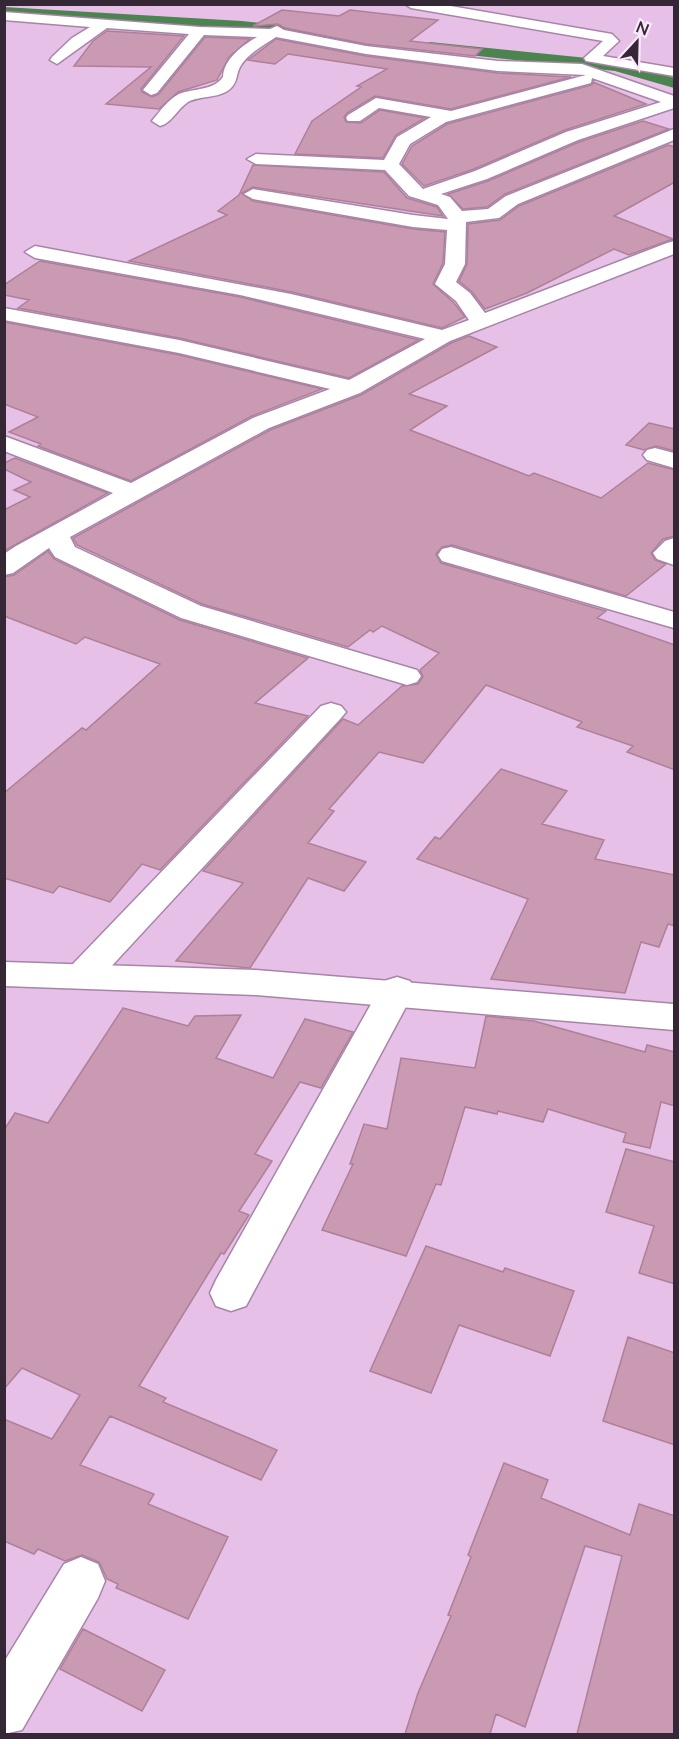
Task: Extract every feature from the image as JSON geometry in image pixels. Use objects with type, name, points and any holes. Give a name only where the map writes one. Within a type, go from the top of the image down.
[{"type":"street","points":[[411,4],[611,39],[612,41],[587,63]]},
{"type":"street","points":[[4,16],[200,31],[279,29],[388,53],[498,66],[587,63],[675,72]]},
{"type":"street","points":[[57,60],[77,41],[104,24]]},
{"type":"street","points":[[160,122],[183,99],[216,91],[228,83],[232,76],[231,69],[242,55],[262,38],[279,29]]},
{"type":"street","points":[[150,90],[200,31]]},
{"type":"street","points":[[587,63],[607,76],[675,102]]},
{"type":"street","points":[[390,165],[403,141],[440,119],[607,76]]},
{"type":"street","points":[[354,118],[376,102],[451,116]]},
{"type":"street","points":[[424,194],[481,175],[572,136],[675,102]]},
{"type":"street","points":[[253,194],[413,221],[457,221],[493,214],[512,200],[675,134]]},
{"type":"street","points":[[256,159],[390,165],[415,192],[444,201],[457,221],[455,264],[445,284],[463,297],[480,321]]},
{"type":"street","points":[[4,567],[25,551],[261,423],[352,388],[443,337],[480,321],[675,247]]},
{"type":"street","points":[[35,252],[341,309],[443,337]]},
{"type":"street","points":[[4,314],[114,333],[265,364],[352,388]]},
{"type":"street","points":[[4,443],[134,493]]},
{"type":"street","points":[[56,534],[64,552],[191,612],[406,676]]},
{"type":"street","points":[[675,546],[666,553],[675,557]]},
{"type":"street","points":[[451,555],[675,620]]},
{"type":"street","points":[[82,975],[331,712]]},
{"type":"street","points":[[4,974],[82,975],[397,990],[675,1017]]},
{"type":"street","points":[[231,1293],[397,990]]},
{"type":"street","points":[[4,1712],[81,1581]]},
{"type":"building","points":[[282,10],[339,16],[350,10],[438,20],[410,41],[482,49],[475,56],[366,44],[285,28],[278,24],[253,26]]},
{"type":"building","points":[[107,31],[184,36],[141,89],[142,92],[152,97],[159,94],[205,37],[250,39],[229,57],[217,80],[178,92],[159,109],[106,104],[151,67],[74,66],[93,41]]},
{"type":"building","points":[[276,39],[366,56],[498,73],[571,77],[451,109],[375,96],[347,113],[344,117],[346,122],[361,123],[380,110],[425,118],[396,135],[383,158],[295,154],[312,121],[361,87],[357,86],[387,69],[288,54],[275,64],[248,60]]},
{"type":"building","points":[[593,82],[646,104],[565,130],[474,169],[424,186],[402,164],[412,146],[447,124],[592,85]]},
{"type":"building","points":[[643,121],[669,129],[505,194],[487,207],[463,209],[448,194],[488,181],[579,142]]},
{"type":"building","points":[[668,145],[675,147],[675,182],[614,216],[673,239],[629,255],[614,249],[527,293],[485,309],[472,292],[459,281],[467,264],[468,224],[500,220],[519,206]]},
{"type":"building","points":[[253,165],[384,172],[407,198],[437,207],[443,216],[253,187],[242,193],[253,201],[413,229],[445,232],[443,263],[433,284],[454,303],[465,317],[442,328],[292,292],[129,261],[227,215],[218,211],[239,195]]},
{"type":"building","points":[[40,261],[240,297],[419,340],[349,378],[179,338],[18,308],[29,300],[4,295],[4,285]]},
{"type":"building","points":[[4,322],[179,355],[322,389],[252,416],[131,481],[38,446],[41,444],[9,432],[38,417],[4,404]]},
{"type":"building","points":[[469,336],[497,347],[409,394],[447,406],[410,430],[529,476],[534,473],[601,498],[648,463],[675,470],[675,536],[663,539],[651,553],[655,560],[666,564],[626,596],[452,545],[442,547],[436,554],[441,563],[606,611],[597,618],[675,645],[675,770],[627,752],[633,746],[577,727],[582,722],[486,685],[423,763],[379,752],[329,809],[334,811],[308,843],[366,862],[344,891],[308,878],[250,968],[176,961],[243,883],[203,871],[343,719],[358,725],[402,686],[418,684],[423,677],[420,670],[439,653],[382,626],[373,632],[370,630],[348,647],[202,604],[77,545],[73,538],[270,430],[361,395],[451,343]]},
{"type":"building","points":[[649,423],[675,429],[675,451],[656,446],[644,450],[626,445]]},
{"type":"building","points":[[15,458],[108,493],[4,551],[4,510],[30,497],[14,490],[31,482],[4,469],[4,463]]},
{"type":"building","points":[[48,551],[54,559],[180,620],[308,658],[255,703],[308,716],[160,870],[142,864],[110,902],[59,886],[53,893],[4,878],[4,793],[82,728],[86,730],[160,664],[85,637],[76,644],[4,616],[4,577],[14,575]]},
{"type":"building","points":[[501,769],[567,791],[542,824],[604,840],[595,859],[675,875],[675,926],[668,924],[659,947],[641,942],[625,993],[491,979],[528,899],[417,859],[435,837],[440,839]]},
{"type":"building","points":[[123,1008],[188,1026],[195,1016],[241,1015],[216,1058],[273,1078],[305,1019],[353,1032],[321,1088],[300,1082],[255,1154],[272,1161],[239,1211],[249,1215],[224,1254],[221,1253],[139,1386],[166,1398],[163,1402],[277,1450],[261,1480],[110,1416],[80,1465],[154,1494],[148,1504],[228,1537],[188,1619],[116,1588],[118,1584],[107,1579],[99,1562],[82,1555],[65,1561],[38,1549],[34,1554],[4,1541],[4,1419],[52,1439],[80,1395],[22,1368],[4,1389],[4,1130],[15,1113],[48,1123]]},
{"type":"building","points":[[486,1016],[534,1021],[645,1052],[647,1045],[675,1052],[675,1106],[661,1102],[650,1148],[623,1142],[626,1133],[548,1109],[543,1122],[498,1111],[497,1114],[465,1107],[441,1185],[436,1184],[406,1256],[322,1230],[353,1164],[350,1164],[364,1124],[387,1129],[401,1058],[475,1068]]},
{"type":"building","points":[[626,1149],[675,1162],[675,1284],[639,1273],[654,1226],[606,1212]]},
{"type":"building","points":[[426,1246],[503,1272],[505,1268],[574,1291],[550,1356],[459,1325],[431,1393],[370,1371]]},
{"type":"building","points":[[628,1337],[675,1353],[675,1445],[603,1421]]},
{"type":"building","points":[[504,1463],[548,1480],[541,1498],[630,1535],[639,1504],[675,1516],[675,1734],[577,1734],[622,1556],[585,1546],[525,1727],[496,1714],[490,1734],[405,1734],[418,1693],[451,1616],[448,1615],[471,1557],[468,1555]]},
{"type":"building","points":[[83,1629],[165,1670],[142,1711],[60,1669]]},
{"type":"waterway","points":[[4,12],[242,26],[357,38]]},
{"type":"waterway","points":[[430,47],[617,66],[674,83]]}]
